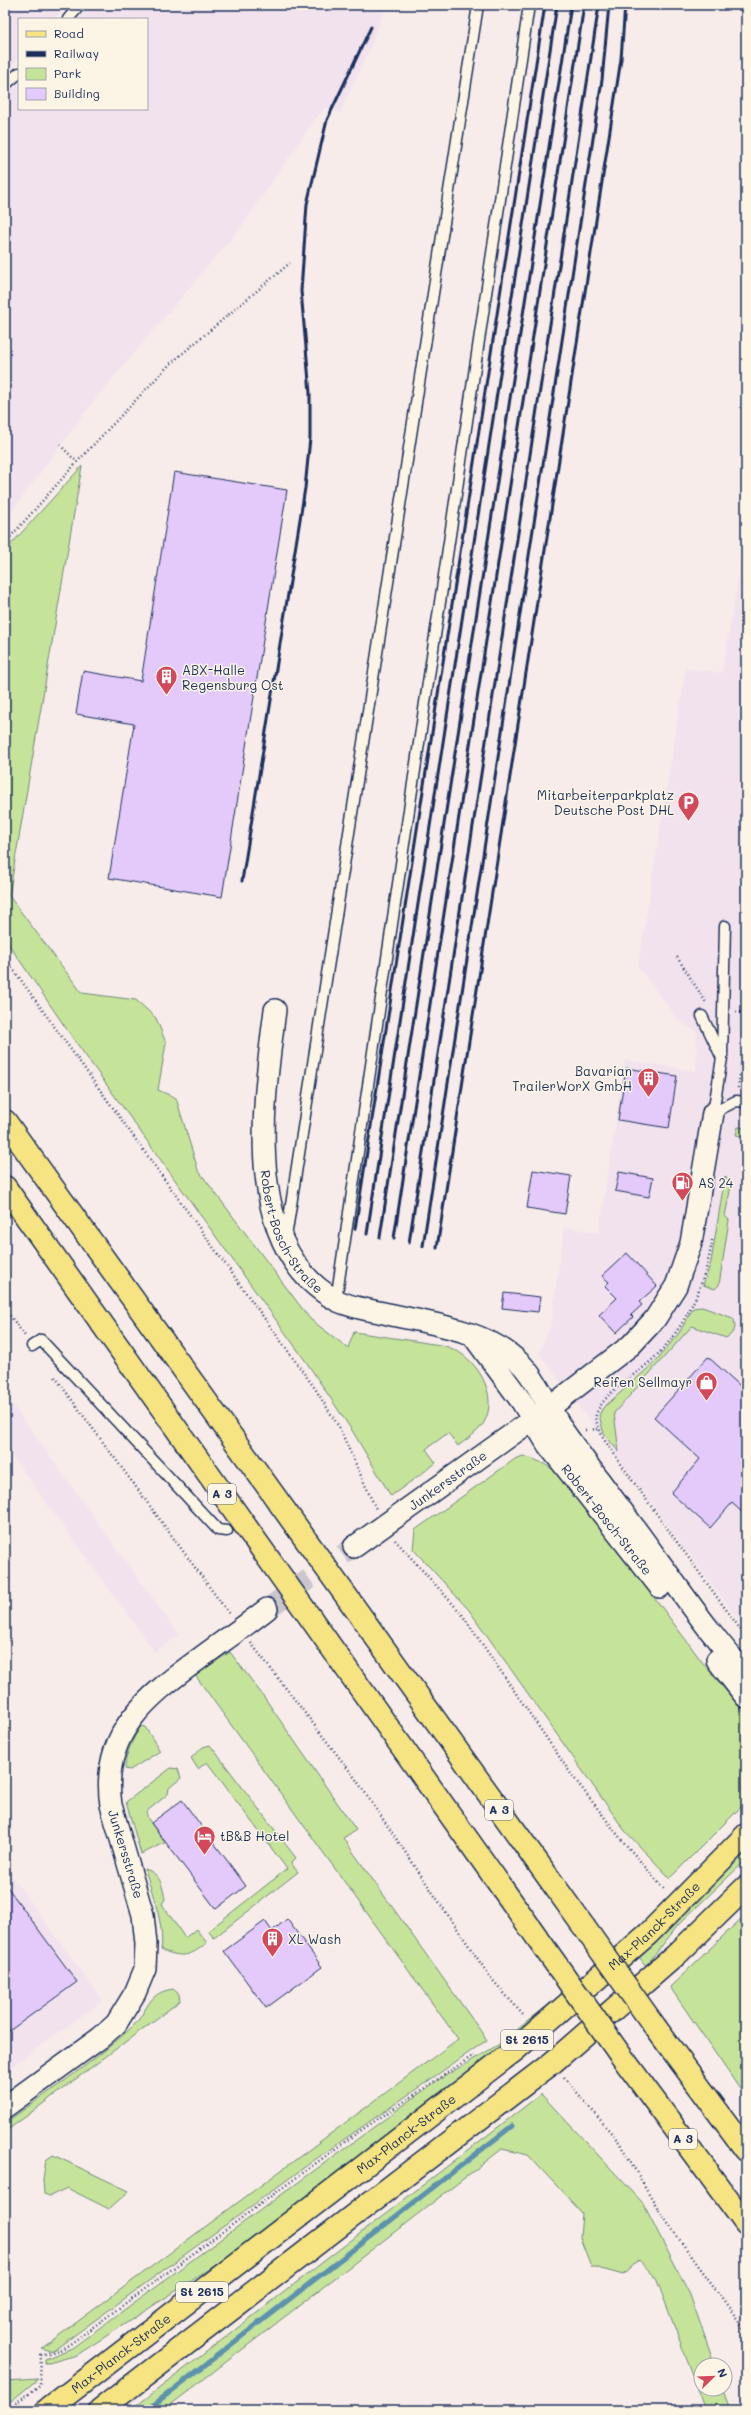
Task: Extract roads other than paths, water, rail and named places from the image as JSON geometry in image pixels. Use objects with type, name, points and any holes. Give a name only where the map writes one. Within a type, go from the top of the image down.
[{"type":"main road","name":"A 3","points":[[5,1121],[653,2024],[740,2138],[746,2150]]},
{"type":"main road","name":"A 3","points":[[5,1187],[619,2053],[746,2224]]},
{"type":"main road","name":"Max-Planck-Straße","points":[[47,2410],[515,2050],[648,1934],[741,1828]]},
{"type":"main road","name":"St 2615","points":[[100,2410],[552,2062],[676,1956],[746,1887]]},
{"type":"street","name":"Robert-Bosch-Straße","points":[[275,1010],[267,1070],[264,1167],[274,1219],[284,1246],[309,1278],[336,1300],[359,1308],[453,1328],[498,1345],[523,1365],[541,1413],[548,1444],[609,1519],[746,1697]]},
{"type":"street","points":[[541,1413],[631,1345],[655,1319],[676,1286],[691,1243],[713,1113]]},
{"type":"street","name":"Robert-Bosch-Straße","points":[[541,1413],[700,1618],[746,1673]]},
{"type":"street","name":"Junkersstraße","points":[[354,1546],[384,1527],[541,1413]]},
{"type":"street","name":"Junkersstraße","points":[[5,2107],[100,2038],[116,2024],[135,1993],[145,1969],[146,1937],[143,1915],[137,1890],[111,1805],[108,1787],[111,1764],[120,1736],[135,1712],[155,1691],[268,1609]]},
{"type":"lane","points":[[69,18],[80,5]]},
{"type":"lane","points":[[284,1246],[478,5]]},
{"type":"lane","points":[[336,1300],[530,5]]},
{"type":"lane","points":[[5,85],[18,74]]},
{"type":"lane","points":[[713,1113],[722,1058],[725,926]]},
{"type":"lane","points":[[702,1016],[722,1058]]},
{"type":"lane","points":[[713,1113],[741,1102]]},
{"type":"lane","points":[[32,1346],[41,1340],[218,1530],[227,1531]]},
{"type":"waterway","points":[[147,2410],[512,2126]]},
{"type":"tunnel","points":[[267,1609],[354,1547]]},
{"type":"railway","points":[[355,1229],[545,5]]},
{"type":"railway","points":[[367,1234],[557,5]]},
{"type":"railway","points":[[380,1237],[571,5]]},
{"type":"railway","points":[[394,1238],[584,5]]},
{"type":"railway","points":[[409,1243],[599,5]]},
{"type":"railway","points":[[423,1246],[602,80],[609,5]]},
{"type":"railway","points":[[437,1248],[621,59],[625,5]]},
{"type":"railway","points":[[242,881],[305,488],[310,438],[310,393],[301,291],[307,204],[327,120],[371,27]]},
{"type":"place","name":"ABX-Halle Regensburg Ost","points":[[167,696]]},
{"type":"place","name":"Mitarbeiterparkplatz Deutsche Post DHL","points":[[689,822]]},
{"type":"place","name":"Bavarian TrailerWorX GmbH","points":[[648,1098]]},
{"type":"place","name":"AS 24","points":[[683,1202]]},
{"type":"place","name":"Reifen Sellmayr","points":[[707,1402]]},
{"type":"place","name":"tB&B Hotel","points":[[205,1856]]},
{"type":"place","name":"XL Wash","points":[[273,1958]]}]
